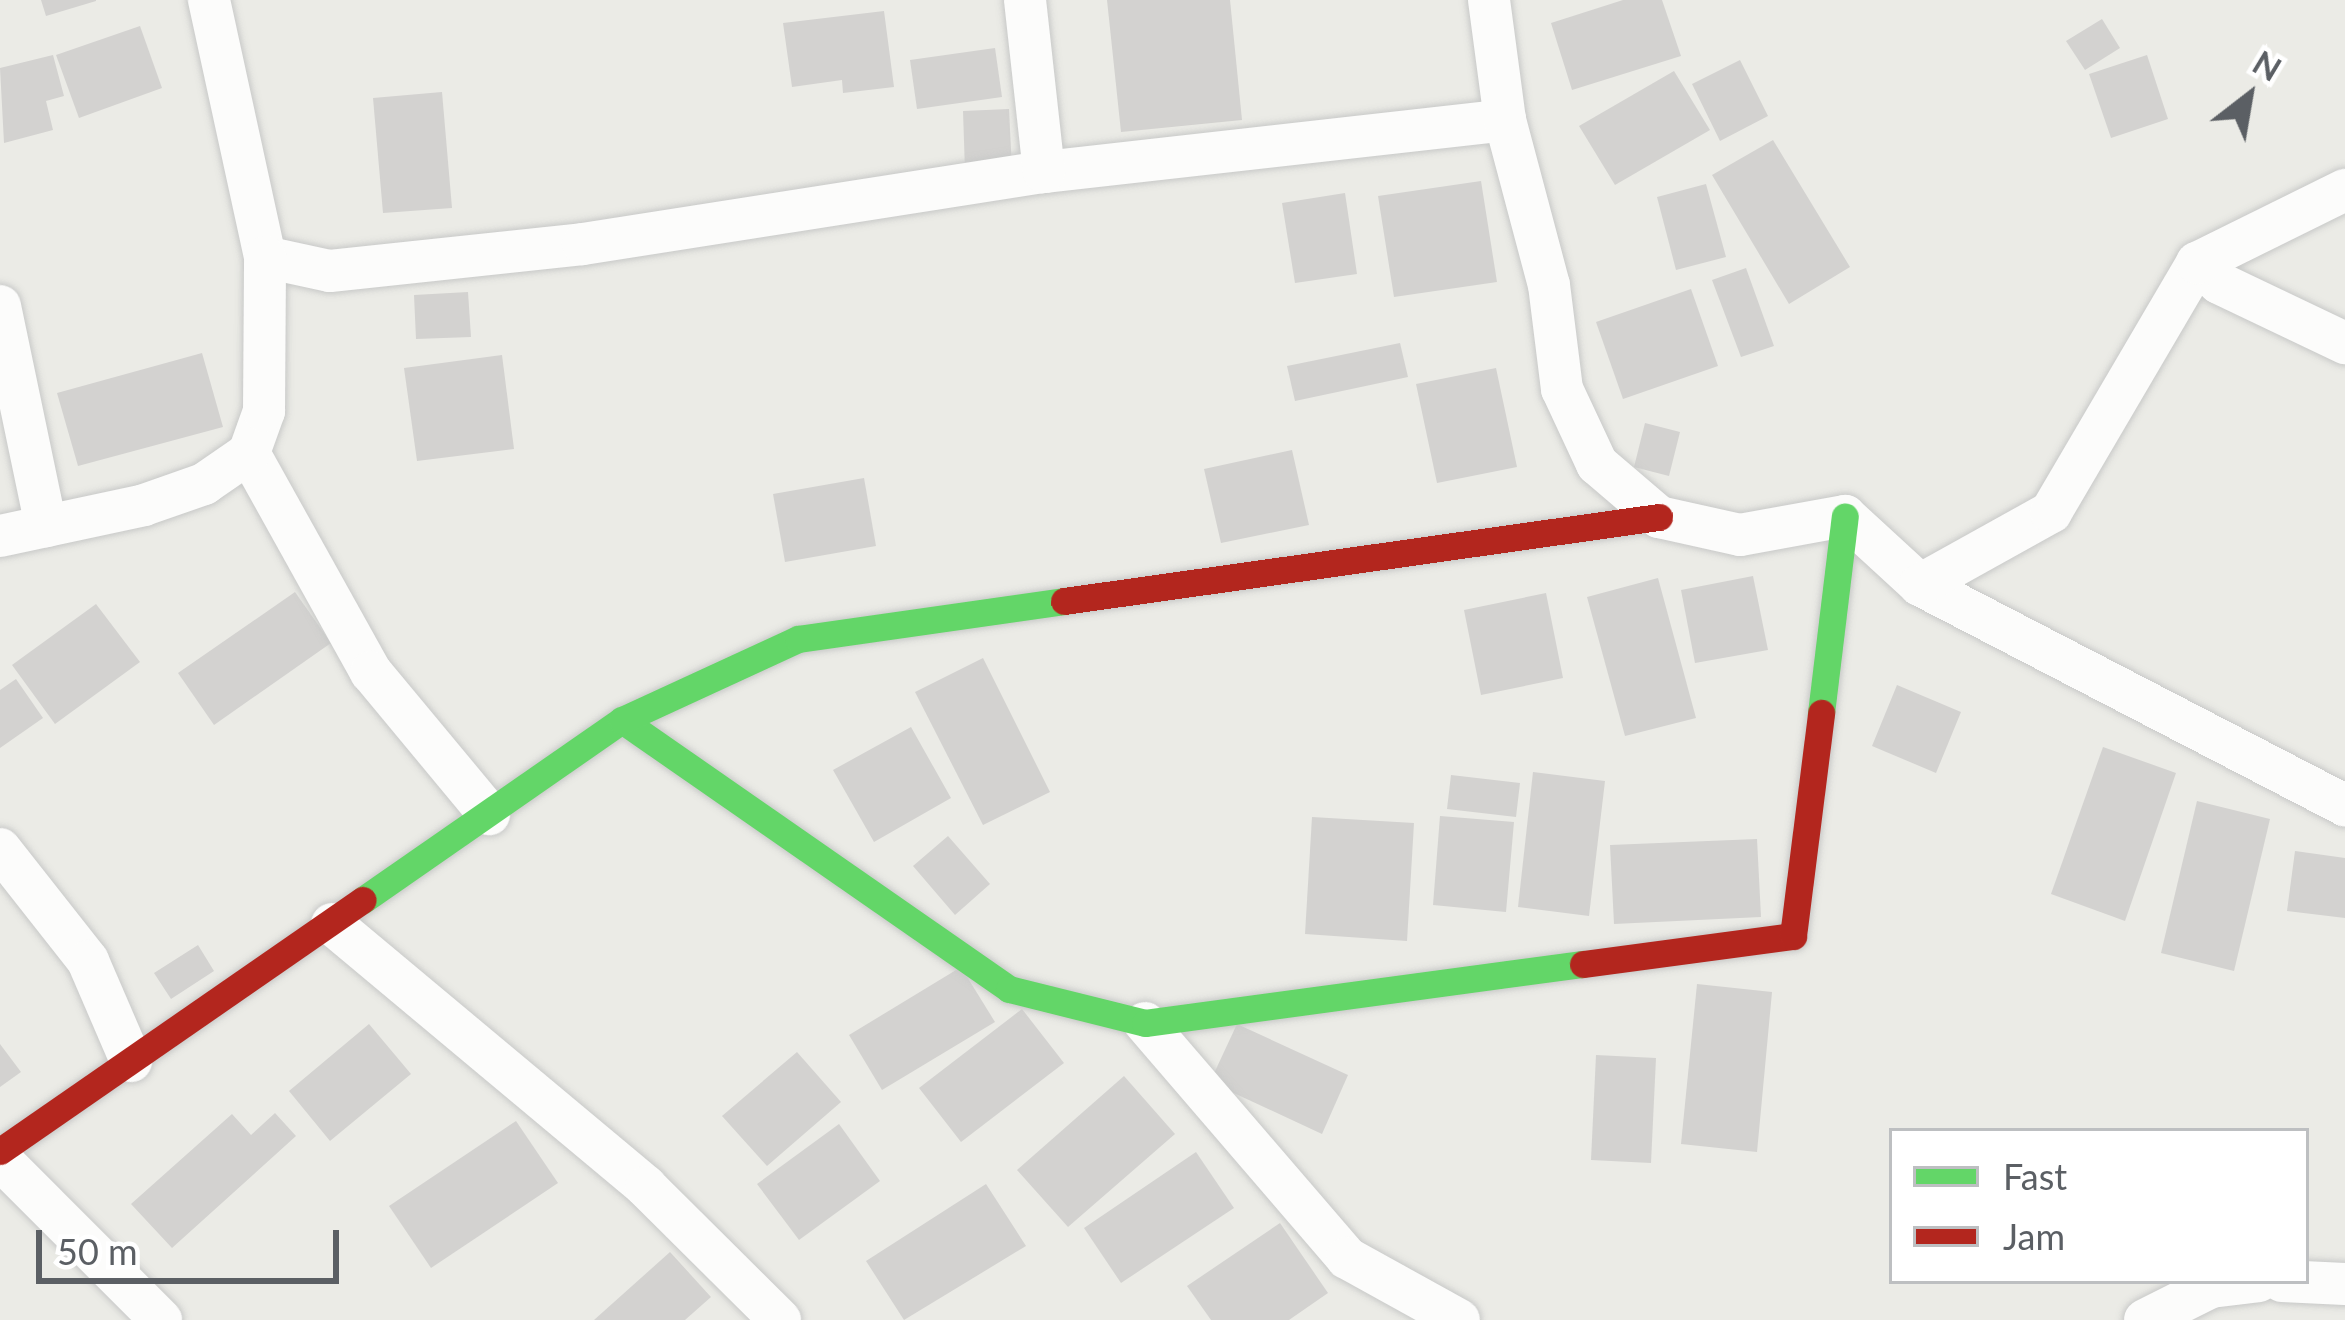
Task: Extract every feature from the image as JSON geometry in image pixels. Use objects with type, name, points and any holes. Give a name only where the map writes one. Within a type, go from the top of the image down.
[{"type":"street","points":[[0,536],[204,484],[249,453],[264,411],[265,257],[208,0]]},
{"type":"street","points":[[1025,0],[1044,172]]},
{"type":"street","points":[[1490,0],[1505,120],[1549,285],[1562,389],[1597,464],[1659,517]]},
{"type":"street","points":[[265,257],[330,271],[583,244],[1044,172],[1505,120]]},
{"type":"street","points":[[1920,586],[2051,512],[2197,262],[2345,190]]},
{"type":"street","points":[[2197,262],[2218,283],[2345,343]]},
{"type":"street","points":[[0,306],[46,526]]},
{"type":"street","points":[[249,453],[371,672],[489,814]]},
{"type":"street","points":[[161,1320],[0,1155],[622,720],[798,638],[1659,517],[1740,535],[1845,516]]},
{"type":"street","points":[[1845,516],[1920,586],[2345,805]]},
{"type":"street","points":[[622,720],[1009,988],[1145,1022],[1793,936],[1845,516]]},
{"type":"street","points":[[0,848],[88,961],[131,1060]]},
{"type":"street","points":[[332,924],[646,1187],[780,1320]]},
{"type":"street","points":[[1145,1022],[1347,1258],[1460,1320]]},
{"type":"street","points":[[2309,1282],[2345,1284]]},
{"type":"street","points":[[2145,1320],[2211,1287],[2236,1284]]},
{"type":"building","points":[[41,0],[96,0],[96,1],[46,16]]},
{"type":"building","points":[[1107,0],[1230,0],[1242,120],[1121,132]]},
{"type":"building","points":[[1623,0],[1662,0],[1681,56],[1572,90],[1551,23]]},
{"type":"building","points":[[884,11],[894,87],[843,93],[842,80],[792,87],[783,23]]},
{"type":"building","points":[[2102,19],[2120,48],[2085,70],[2066,41]]},
{"type":"building","points":[[140,26],[162,88],[79,118],[56,55]]},
{"type":"building","points":[[995,48],[1002,97],[917,109],[910,60]]},
{"type":"building","points":[[53,55],[64,96],[46,101],[53,130],[4,143],[0,68]]},
{"type":"building","points":[[2147,55],[2168,119],[2111,138],[2089,74]]},
{"type":"building","points":[[1740,60],[1768,116],[1720,141],[1692,84]]},
{"type":"building","points":[[1674,71],[1710,130],[1615,185],[1579,126]]},
{"type":"building","points":[[442,92],[452,208],[383,213],[373,98]]},
{"type":"building","points":[[1009,109],[1012,170],[965,171],[963,111]]},
{"type":"building","points":[[1773,140],[1850,267],[1789,304],[1712,175]]},
{"type":"building","points":[[1481,181],[1497,282],[1394,297],[1378,196]]},
{"type":"building","points":[[1706,184],[1726,257],[1676,270],[1657,197]]},
{"type":"building","points":[[1345,193],[1357,274],[1295,283],[1282,203]]},
{"type":"building","points":[[1746,268],[1774,346],[1741,357],[1712,280]]},
{"type":"building","points":[[1691,289],[1718,366],[1623,399],[1596,322]]},
{"type":"building","points":[[468,292],[471,337],[416,339],[414,295]]},
{"type":"building","points":[[1400,343],[1408,377],[1295,401],[1287,366]]},
{"type":"building","points":[[202,353],[223,427],[78,466],[57,393]]},
{"type":"building","points":[[502,355],[514,449],[417,461],[404,368]]},
{"type":"building","points":[[1496,368],[1517,467],[1437,483],[1416,384]]},
{"type":"building","points":[[1645,423],[1680,432],[1669,476],[1634,467]]},
{"type":"building","points":[[1292,450],[1309,525],[1221,543],[1204,469]]},
{"type":"building","points":[[864,478],[876,546],[785,562],[773,494]]},
{"type":"building","points":[[1753,576],[1768,650],[1695,663],[1681,590]]},
{"type":"building","points":[[1658,578],[1696,718],[1625,736],[1587,597]]},
{"type":"building","points":[[295,592],[331,643],[214,725],[178,673]]},
{"type":"building","points":[[1546,593],[1563,678],[1481,695],[1464,610]]},
{"type":"building","points":[[96,604],[140,662],[55,724],[12,665]]},
{"type":"building","points":[[983,658],[1050,792],[983,825],[915,692]]},
{"type":"building","points":[[16,679],[43,718],[0,748],[0,690]]},
{"type":"building","points":[[1897,685],[1961,712],[1936,773],[1872,746]]},
{"type":"building","points":[[911,727],[951,798],[874,842],[833,770]]},
{"type":"building","points":[[2103,747],[2176,773],[2125,921],[2051,894]]},
{"type":"building","points":[[1533,772],[1605,781],[1589,916],[1518,907]]},
{"type":"building","points":[[1451,775],[1520,783],[1516,817],[1447,809]]},
{"type":"building","points":[[2197,801],[2270,819],[2234,971],[2161,953]]},
{"type":"building","points":[[1440,816],[1514,822],[1506,912],[1433,905]]},
{"type":"building","points":[[1312,817],[1414,823],[1407,941],[1305,934]]},
{"type":"building","points":[[948,836],[990,884],[955,915],[913,866]]},
{"type":"building","points":[[1757,839],[1761,917],[1614,924],[1610,845]]},
{"type":"building","points":[[2295,851],[2345,858],[2345,918],[2287,911]]},
{"type":"building","points":[[198,945],[214,971],[171,999],[154,973]]},
{"type":"building","points":[[961,967],[995,1022],[882,1090],[849,1035]]},
{"type":"building","points":[[1697,984],[1772,992],[1757,1152],[1681,1144]]},
{"type":"building","points":[[1022,1009],[1064,1063],[961,1142],[919,1088]]},
{"type":"building","points":[[369,1024],[411,1074],[330,1141],[289,1091]]},
{"type":"building","points":[[1237,1024],[1348,1075],[1322,1134],[1210,1082]]},
{"type":"building","points":[[0,1044],[21,1072],[0,1087]]},
{"type":"building","points":[[797,1052],[841,1102],[767,1166],[722,1116]]},
{"type":"building","points":[[1596,1055],[1656,1058],[1651,1163],[1591,1160]]},
{"type":"building","points":[[1124,1076],[1175,1134],[1068,1227],[1017,1170]]},
{"type":"building","points":[[275,1113],[296,1136],[172,1248],[131,1204],[232,1114],[251,1135]]},
{"type":"building","points":[[516,1121],[558,1183],[431,1268],[389,1206]]},
{"type":"building","points":[[839,1124],[880,1181],[799,1240],[757,1184]]},
{"type":"building","points":[[1196,1152],[1234,1208],[1121,1283],[1084,1228]]},
{"type":"building","points":[[986,1184],[1026,1246],[904,1320],[866,1261]]},
{"type":"building","points":[[1280,1223],[1328,1293],[1289,1320],[1211,1320],[1187,1286]]},
{"type":"building","points":[[670,1252],[711,1297],[685,1320],[594,1320]]},
{"type":"traffic: fast","points":[[1821,713],[1845,516]]},
{"type":"traffic: fast","points":[[363,900],[622,720],[798,639],[1064,601]]},
{"type":"traffic: fast","points":[[622,720],[1009,989],[1145,1023],[1583,964]]},
{"type":"traffic: jam","points":[[1064,601],[1659,517]]},
{"type":"traffic: jam","points":[[1583,964],[1793,936],[1821,713]]},
{"type":"traffic: jam","points":[[0,1151],[363,900]]}]
